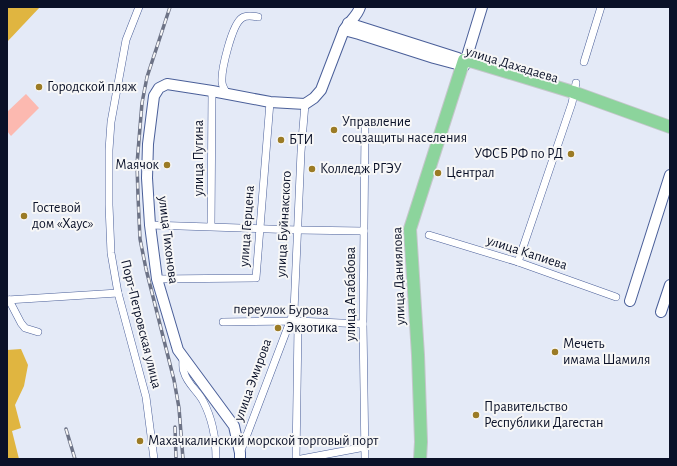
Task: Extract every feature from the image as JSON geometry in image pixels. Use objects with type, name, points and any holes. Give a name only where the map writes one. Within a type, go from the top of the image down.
[{"type":"main road","name":"улица Дахадаева","points":[[464,63],[574,91],[670,127]]},
{"type":"main road","name":"улица Даниялова","points":[[421,459],[420,355],[412,229],[464,63]]},
{"type":"main road","name":"улица Дахадаева","points":[[574,91],[670,135]]},
{"type":"street","name":"Порт-Петровская улица","points":[[139,7],[126,40],[111,122],[109,150],[109,205],[111,253],[118,293],[146,397],[154,459]]},
{"type":"street","points":[[212,91],[270,102],[305,104],[314,98],[321,90],[346,27],[358,14],[360,7]]},
{"type":"street","name":"улица Даниялова","points":[[464,63],[482,7]]},
{"type":"street","points":[[584,62],[601,7]]},
{"type":"street","points":[[227,94],[222,83],[225,57],[230,42],[240,19],[244,16],[258,16]]},
{"type":"street","name":"улица Дахадаева","points":[[346,27],[464,63]]},
{"type":"street","name":"улица Тихонова","points":[[212,91],[172,85],[159,88],[154,96],[148,144],[147,178],[150,225],[157,279],[178,350],[234,426],[240,456]]},
{"type":"street","name":"улица Пугина","points":[[211,226],[212,91]]},
{"type":"street","points":[[518,262],[574,91]]},
{"type":"street","name":"улица Герцена","points":[[157,279],[256,278],[270,102]]},
{"type":"street","name":"улица Буйнакского","points":[[296,459],[298,326],[294,311],[301,152],[305,104]]},
{"type":"street","name":"улица Агабабова","points":[[365,129],[363,324],[365,459]]},
{"type":"street","points":[[630,301],[670,175]]},
{"type":"street","points":[[150,225],[364,231]]},
{"type":"street","name":"улица Капиева","points":[[429,235],[518,262],[616,297]]},
{"type":"street","points":[[661,312],[670,285]]},
{"type":"street","points":[[38,332],[25,328],[8,300],[118,293]]},
{"type":"street","name":"улица Эмирова","points":[[240,456],[294,311]]},
{"type":"street","name":"переулок Бурова","points":[[223,322],[363,324]]},
{"type":"street","points":[[183,356],[184,372],[202,399],[206,408],[216,442],[216,459]]},
{"type":"street","points":[[301,459],[365,447]]},
{"type":"shaded area","points":[[7,7],[40,7],[7,42]]},
{"type":"shaded area","points":[[26,94],[39,108],[11,136],[7,131],[7,112]]},
{"type":"shaded area","points":[[21,349],[28,365],[24,386],[15,405],[21,428],[12,431],[19,459],[7,459],[7,350]]},
{"type":"railway","points":[[170,7],[147,77],[142,103],[137,164],[140,239],[174,380],[179,408],[183,459]]},
{"type":"railway","points":[[175,427],[176,459]]},
{"type":"railway","points":[[66,429],[75,459]]},
{"type":"place","name":"Городской пляж","points":[[39,87]]},
{"type":"place","name":"Управление соцзащиты населения","points":[[334,130]]},
{"type":"place","name":"БТИ","points":[[281,140]]},
{"type":"place","name":"УФСБ РФ по РД","points":[[571,154]]},
{"type":"place","name":"Маячок","points":[[167,165]]},
{"type":"place","name":"Колледж РГЭУ","points":[[312,169]]},
{"type":"place","name":"Централ","points":[[438,173]]},
{"type":"place","name":"Гостевой дом «Хаус»","points":[[24,216]]},
{"type":"place","name":"Экзотика","points":[[278,328]]},
{"type":"place","name":"Мечеть имама Шамиля","points":[[555,352]]},
{"type":"place","name":"Правительство Республики Дагестан","points":[[476,415]]},
{"type":"place","name":"Махачкалинский морской торговый порт","points":[[140,441]]}]
